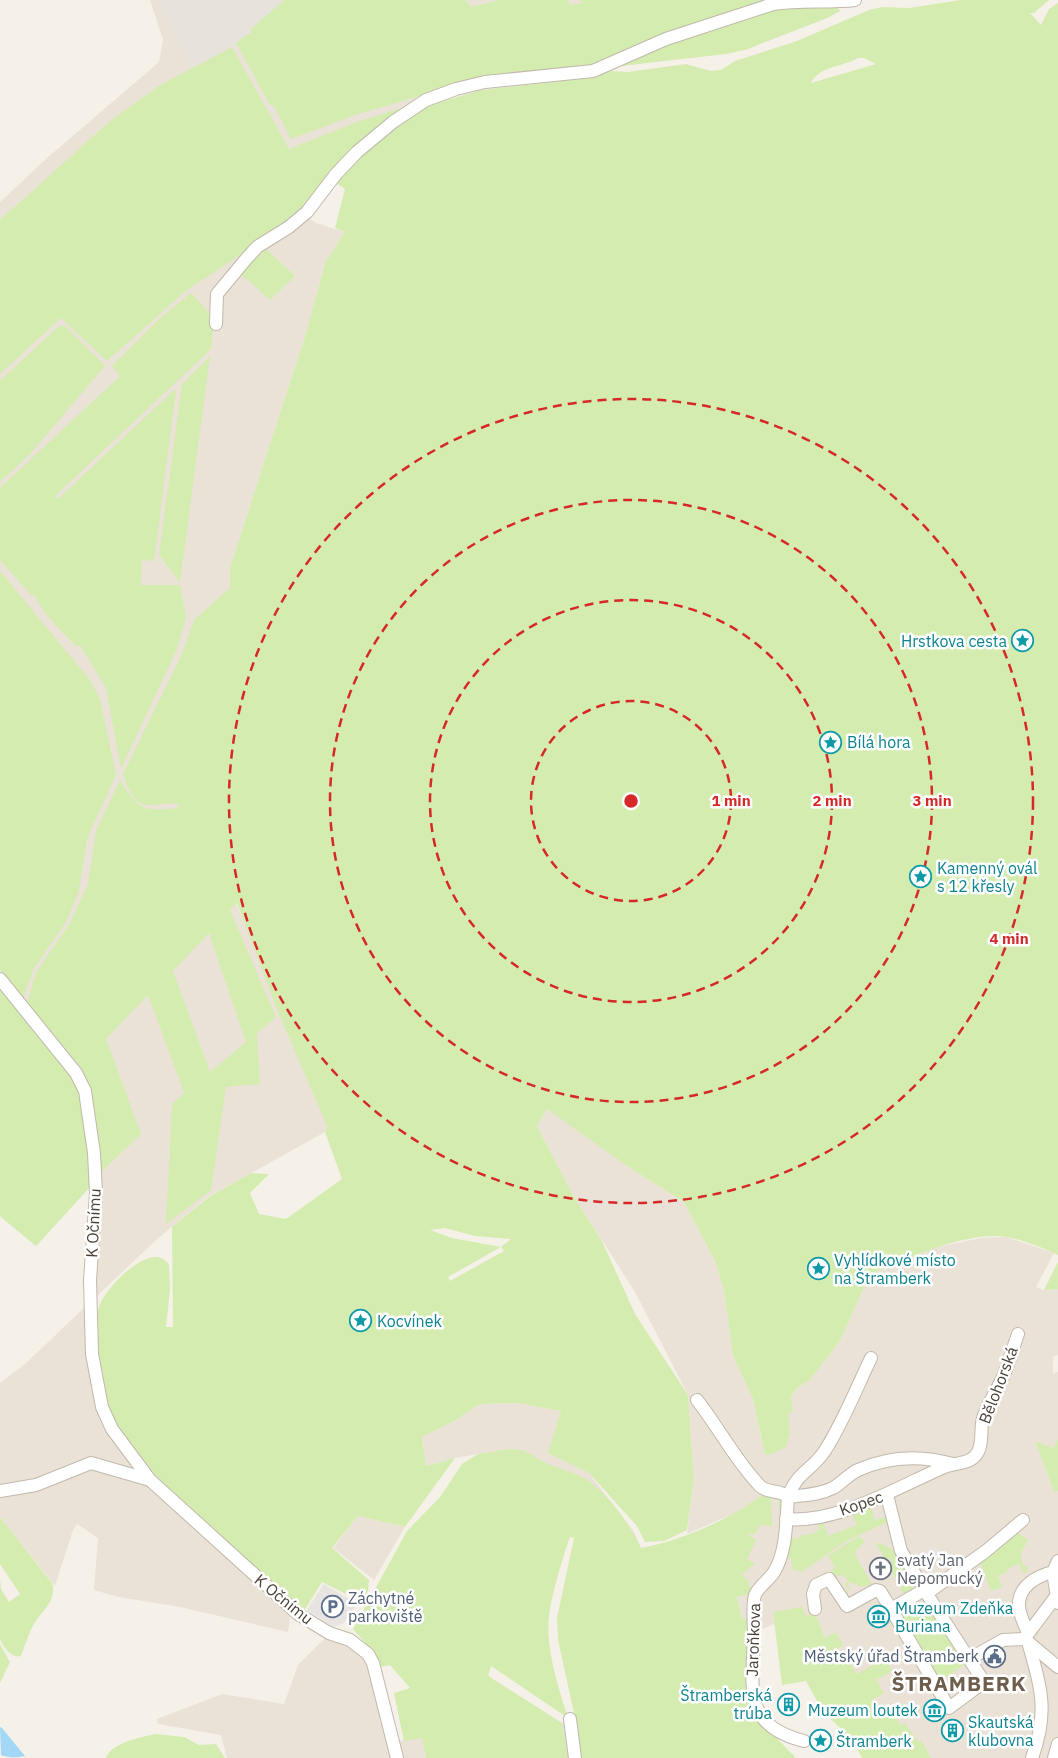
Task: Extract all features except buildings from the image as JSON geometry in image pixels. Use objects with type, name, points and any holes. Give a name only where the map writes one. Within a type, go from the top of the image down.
[{"type":"street","points":[[216,324],[217,294],[257,247],[289,227],[307,212],[336,174],[357,152],[393,122],[426,100],[456,89],[485,82],[593,71],[666,39],[773,4],[791,1],[838,2],[856,0]]},
{"type":"street","name":"K Očnímu","points":[[0,979],[76,1073],[86,1091],[94,1153],[96,1193],[90,1280],[94,1371],[102,1406],[112,1429],[150,1480],[298,1614],[329,1633],[350,1640],[368,1654],[373,1663],[397,1758]]},
{"type":"street","name":"Bělohorská","points":[[968,1462],[977,1453],[981,1445],[981,1425],[984,1415],[1004,1376],[1018,1334]]},
{"type":"street","points":[[786,1519],[788,1497],[793,1483],[822,1454],[837,1431],[871,1358]]},
{"type":"street","name":"Kopec","points":[[697,1400],[711,1417],[736,1456],[761,1487],[768,1491],[782,1492],[788,1497],[820,1494],[834,1487],[858,1470],[896,1459],[928,1457],[953,1464]]},
{"type":"street","name":"Kopec","points":[[786,1519],[812,1519],[887,1495],[953,1464],[968,1462]]},
{"type":"street","name":"K Očnímu","points":[[0,1491],[36,1485],[91,1464],[150,1480]]},
{"type":"street","points":[[815,1609],[813,1594],[816,1585],[829,1579],[846,1606],[876,1590],[880,1591],[949,1708],[984,1682],[901,1551],[887,1495]]},
{"type":"street","name":"Jaroňkova","points":[[786,1519],[782,1548],[775,1571],[755,1594],[752,1683],[754,1698],[764,1721],[774,1731],[804,1741]]},
{"type":"street","points":[[891,1609],[924,1590],[930,1591],[986,1551],[1023,1520]]},
{"type":"street","points":[[969,1659],[1003,1640],[1027,1638],[1057,1600],[1056,1567],[1040,1575],[1025,1587],[1018,1606],[1027,1638],[1038,1675],[1042,1694],[1042,1729],[1032,1758]]},
{"type":"street","points":[[1027,1638],[1058,1667]]},
{"type":"street","points":[[570,1720],[575,1758]]},
{"type":"street","points":[[1054,1758],[1058,1744]]},
{"type":"shaded area","points":[[150,0],[846,0],[837,6],[840,11],[827,18],[745,50],[621,66],[610,62],[472,81],[417,96],[415,105],[302,214],[316,223],[345,232],[325,263],[306,333],[230,568],[230,588],[168,803],[178,803],[177,808],[232,908],[236,903],[258,954],[400,1064],[325,1132],[208,1197],[156,1240],[96,1297],[101,1173],[36,1246],[0,1216],[3,975],[0,970],[0,202],[47,158],[159,62],[163,40]]},
{"type":"shaded area","points":[[157,0],[284,0],[251,29],[252,34],[232,47],[191,68]]},
{"type":"shaded area","points":[[548,1108],[630,1168],[684,1202],[715,1261],[724,1291],[733,1356],[753,1399],[765,1455],[790,1433],[787,1414],[793,1411],[791,1396],[798,1387],[810,1380],[840,1341],[870,1274],[932,1248],[981,1238],[1006,1237],[1054,1253],[1036,1287],[1044,1290],[1058,1289],[1058,1355],[1053,1357],[1053,1373],[1058,1372],[1058,1439],[1053,1448],[1035,1441],[1054,1492],[1058,1491],[1058,1758],[931,1758],[922,1741],[918,1743],[901,1725],[885,1718],[848,1660],[833,1651],[836,1632],[825,1638],[814,1611],[805,1617],[773,1612],[774,1624],[757,1631],[742,1618],[737,1597],[735,1513],[687,1534],[694,1479],[688,1395],[635,1292],[573,1195],[537,1126]]},
{"type":"shaded area","points":[[87,1305],[88,1356],[156,1489],[291,1612],[288,1632],[180,1607],[118,1597],[94,1590],[98,1538],[77,1524],[73,1530],[55,1586],[0,1517],[0,1383],[25,1364]]},
{"type":"shaded area","points":[[517,1403],[561,1411],[549,1453],[589,1473],[634,1532],[641,1548],[667,1543],[651,1758],[227,1758],[221,1735],[158,1724],[157,1719],[222,1694],[284,1704],[298,1665],[327,1636],[347,1643],[368,1663],[388,1743],[404,1740],[394,1693],[488,1676],[562,1723],[576,1721],[558,1639],[607,1545],[508,1449],[455,1458],[426,1466],[422,1437],[454,1421],[480,1404]]},
{"type":"shaded area","points":[[358,1516],[405,1527],[374,1580],[333,1548]]},
{"type":"shaded area","points":[[937,1546],[942,1557],[921,1572],[911,1557]]},
{"type":"shaded area","name":"Záchytné parkoviště","points":[[324,1584],[357,1604],[344,1623],[333,1627],[307,1610]]},
{"type":"green space","points":[[284,0],[465,0],[471,7],[499,0],[568,0],[570,5],[583,3],[579,0],[775,0],[599,66],[472,81],[358,114],[291,139],[274,106],[270,105],[236,43],[246,35],[251,34],[251,29]]},
{"type":"green space","points":[[961,0],[1049,0],[1034,13],[1030,13],[1041,25],[1049,9],[1058,3],[1058,1255],[1020,1240],[991,1236],[937,1247],[870,1274],[840,1341],[810,1380],[798,1387],[791,1396],[793,1411],[788,1414],[790,1433],[786,1447],[765,1455],[753,1399],[733,1356],[724,1291],[715,1261],[684,1202],[630,1168],[547,1109],[537,1126],[573,1195],[602,1241],[635,1314],[688,1395],[694,1479],[687,1530],[664,1541],[645,1542],[637,1526],[589,1473],[548,1453],[561,1411],[517,1403],[480,1404],[454,1421],[422,1437],[426,1466],[455,1458],[405,1527],[358,1516],[332,1548],[369,1580],[368,1591],[362,1602],[322,1582],[304,1611],[167,1487],[138,1457],[117,1431],[105,1401],[96,1351],[97,1320],[99,1307],[103,1299],[119,1278],[141,1261],[152,1257],[162,1258],[169,1265],[170,1290],[166,1327],[173,1327],[172,1227],[209,1197],[251,1173],[269,1174],[250,1193],[259,1214],[286,1219],[342,1179],[325,1132],[328,1128],[278,1012],[237,903],[230,910],[276,1017],[257,1033],[260,1084],[226,1087],[211,1190],[166,1224],[172,1104],[184,1093],[148,995],[106,1039],[141,1134],[101,1172],[87,1079],[80,1066],[27,1003],[36,972],[70,923],[88,884],[96,831],[120,780],[137,803],[149,809],[177,808],[178,803],[149,805],[137,801],[132,795],[123,774],[182,654],[194,620],[230,588],[230,568],[306,333],[325,263],[345,232],[335,228],[345,189],[335,182],[347,168],[406,118],[436,103],[482,90],[580,79],[610,71],[628,72],[686,64],[711,71],[721,70],[735,61],[797,41],[869,10],[882,7],[909,8]],"holes":[[[864,58],[876,64],[811,83],[815,77],[825,70]],[[209,933],[246,1042],[210,1072],[173,971]],[[445,1228],[475,1236],[511,1239],[501,1247],[452,1238],[430,1230]],[[501,1247],[504,1251],[450,1281],[448,1277]]]},
{"type":"green space","points":[[837,6],[840,11],[827,18],[745,50],[726,54],[621,66],[620,63],[773,8]]},
{"type":"green space","points":[[232,47],[289,149],[354,123],[401,108],[402,112],[302,214],[187,290],[107,361],[61,318],[0,374],[0,220],[109,122],[157,87]]},
{"type":"green space","points":[[266,249],[295,276],[270,300],[240,273]]},
{"type":"green space","points":[[191,293],[211,318],[213,331],[211,349],[55,496],[58,499],[174,390],[176,392],[154,561],[142,560],[141,585],[180,585],[186,618],[177,649],[121,769],[106,688],[80,645],[77,647],[60,629],[47,615],[35,595],[32,596],[0,560],[0,488],[120,376],[112,366],[158,320]]},
{"type":"green space","points":[[59,326],[65,326],[105,366],[30,454],[0,482],[0,381]]},
{"type":"green space","points":[[210,356],[180,583],[159,555],[182,384]]},
{"type":"green space","points":[[0,571],[90,680],[100,699],[116,775],[88,836],[78,894],[66,922],[33,970],[23,999],[0,970]]},
{"type":"green space","points":[[0,987],[39,1032],[39,1039],[72,1072],[77,1083],[84,1112],[91,1186],[36,1246],[0,1216]]},
{"type":"green space","points":[[1058,1262],[1058,1289],[1044,1290]]},
{"type":"green space","points":[[1058,1439],[1058,1491],[1054,1492],[1035,1441],[1053,1448]]},
{"type":"green space","points":[[508,1449],[525,1451],[546,1463],[578,1475],[591,1483],[616,1508],[631,1529],[641,1548],[674,1540],[708,1527],[768,1491],[771,1492],[772,1526],[782,1527],[783,1510],[779,1510],[779,1492],[782,1492],[785,1528],[760,1525],[754,1535],[750,1533],[749,1535],[756,1540],[747,1559],[755,1563],[742,1575],[748,1580],[751,1593],[737,1597],[742,1618],[752,1622],[762,1723],[796,1758],[581,1758],[576,1722],[558,1639],[557,1618],[574,1538],[570,1537],[550,1607],[548,1628],[554,1668],[568,1718],[491,1666],[488,1676],[562,1723],[568,1758],[426,1758],[422,1738],[404,1741],[394,1693],[410,1688],[390,1665],[380,1667],[375,1654],[353,1629],[407,1531],[441,1496],[462,1464],[478,1454]]},
{"type":"green space","points":[[870,1504],[875,1520],[888,1516],[888,1522],[850,1539],[800,1573],[797,1569],[793,1571],[791,1558],[781,1559],[786,1537],[799,1539],[799,1536],[815,1533],[815,1531],[819,1530],[818,1521],[822,1519],[828,1536],[857,1525],[850,1510]]},
{"type":"green space","points":[[0,1517],[52,1583],[53,1589],[49,1604],[35,1622],[21,1656],[11,1654],[0,1638],[0,1579],[1,1589],[9,1602],[20,1594],[0,1564]]},
{"type":"green space","points":[[1015,1532],[1028,1539],[1021,1554],[1022,1564],[1028,1567],[1026,1573],[1024,1574],[1019,1564],[1007,1569],[1008,1571],[998,1576],[1002,1587],[991,1591],[979,1560]]},
{"type":"green space","points":[[859,1536],[865,1542],[856,1550],[855,1555],[872,1584],[862,1587],[849,1582],[847,1586],[850,1587],[847,1594],[845,1593],[848,1589],[845,1585],[848,1581],[843,1575],[832,1577],[828,1574],[835,1567],[828,1556]]},
{"type":"green space","points":[[879,1543],[895,1551],[915,1584],[913,1589],[904,1595],[888,1564],[892,1562],[890,1559],[886,1560],[876,1544]]},
{"type":"green space","points":[[920,1602],[928,1605],[966,1664],[939,1681],[899,1613],[900,1609],[910,1603]]},
{"type":"green space","points":[[802,1607],[806,1616],[814,1611],[825,1638],[836,1632],[843,1645],[833,1652],[848,1660],[857,1674],[885,1658],[892,1671],[876,1680],[884,1693],[872,1700],[885,1718],[892,1712],[901,1725],[905,1723],[918,1742],[922,1741],[931,1758],[862,1758],[852,1739],[823,1712],[806,1681],[782,1685],[773,1612]]},
{"type":"green space","points":[[0,1644],[10,1662],[0,1683]]},
{"type":"green space","points":[[156,1734],[184,1737],[199,1745],[216,1744],[225,1758],[106,1758],[109,1752],[121,1744]]},
{"type":"water","points":[[0,1727],[25,1756],[7,1757],[1,1755]]},
{"type":"place","name":"Hrstkova cesta","points":[[1023,641]]},
{"type":"place","name":"Bílá hora","points":[[831,742]]},
{"type":"place","name":"Kamenný ovál s 12 křesly","points":[[921,877]]},
{"type":"place","name":"Vyhlídkové místo na Štramberk","points":[[818,1269]]},
{"type":"place","name":"Kocvínek","points":[[361,1321]]},
{"type":"place","name":"svatý Jan Nepomucký","points":[[881,1569]]},
{"type":"place","name":"Záchytné parkoviště","points":[[332,1607]]},
{"type":"place","name":"Muzeum Zdeňka Buriana","points":[[879,1617]]},
{"type":"place","name":"Městský úřad Štramberk","points":[[995,1656]]},
{"type":"place","name":"Štramberská trúba","points":[[788,1704]]},
{"type":"place","name":"Muzeum loutek","points":[[934,1710]]},
{"type":"place","name":"Skautská klubovna","points":[[952,1731]]},
{"type":"place","name":"Štramberk","points":[[820,1741]]},
{"type":"district","name":"ŠTRAMBERK","points":[[959,1684]]}]
